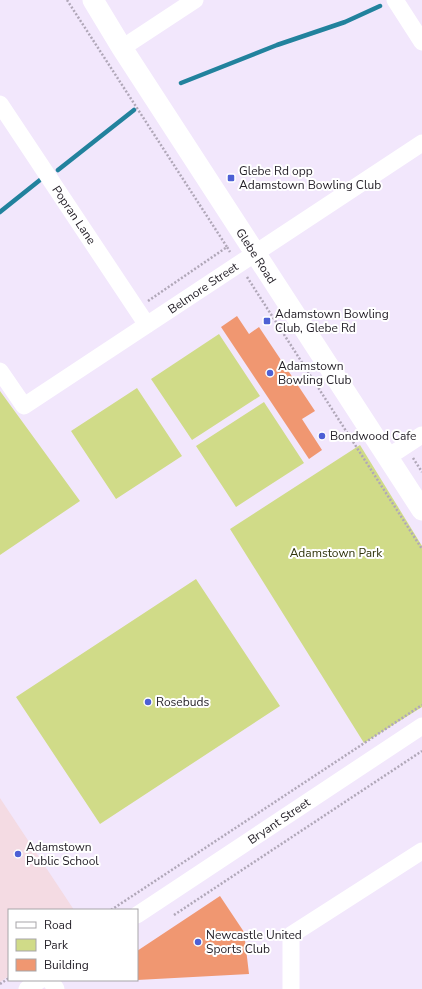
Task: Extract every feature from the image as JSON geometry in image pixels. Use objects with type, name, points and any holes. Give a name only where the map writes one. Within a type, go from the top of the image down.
[{"type":"main road","name":"Glebe Road","points":[[93,0],[122,48],[254,253],[422,510]]},
{"type":"street","points":[[122,48],[195,0]]},
{"type":"street","points":[[395,0],[422,42]]},
{"type":"street","name":"Popran Lane","points":[[0,104],[147,325]]},
{"type":"street","name":"Belmore Street","points":[[0,371],[24,406],[422,143]]},
{"type":"street","points":[[388,457],[422,435]]},
{"type":"street","name":"Bryant Street","points":[[138,915],[421,728]]},
{"type":"street","points":[[291,989],[291,936],[422,851]]},
{"type":"street","points":[[27,989],[39,981]]},
{"type":"path","points":[[67,0],[230,252]]},
{"type":"path","points":[[136,309],[227,248]]},
{"type":"path","points":[[246,276],[422,549]]},
{"type":"path","points":[[113,909],[422,705]]},
{"type":"path","points":[[174,915],[422,751]]},
{"type":"shaded area","name":"Adamstown Public School","points":[[0,798],[73,909],[8,909],[8,977],[0,982]]},
{"type":"green space","points":[[219,334],[260,396],[192,440],[151,379]]},
{"type":"green space","points":[[137,388],[182,456],[116,499],[71,431]]},
{"type":"green space","points":[[0,391],[80,501],[0,555]]},
{"type":"green space","points":[[264,402],[304,463],[236,507],[196,446]]},
{"type":"green space","name":"Adamstown Park","points":[[360,445],[422,546],[422,707],[364,743],[230,529]]},
{"type":"green space","name":"Rosebuds","points":[[196,579],[280,706],[100,824],[16,697]]},
{"type":"building","name":"Adamstown Bowling Club","points":[[237,316],[249,334],[259,327],[315,411],[302,419],[322,450],[309,459],[221,327]]},
{"type":"building","name":"Newcastle United Sports Club","points":[[220,896],[244,932],[249,974],[138,980],[138,950]]},
{"type":"waterway","points":[[181,83],[277,45],[345,22],[380,6]]},
{"type":"waterway","points":[[58,170],[134,110]]},
{"type":"waterway","points":[[0,212],[40,180]]},
{"type":"place","name":"Glebe Rd opp Adamstown Bowling Club","points":[[231,178]]},
{"type":"place","name":"Adamstown Bowling Club, Glebe Rd","points":[[267,321]]},
{"type":"place","name":"Adamstown Bowling Club","points":[[270,373]]},
{"type":"place","name":"Bondwood Cafe","points":[[322,436]]},
{"type":"place","name":"Rosebuds","points":[[148,702]]},
{"type":"place","name":"Adamstown Public School","points":[[18,854]]},
{"type":"place","name":"Newcastle United Sports Club","points":[[198,942]]}]
